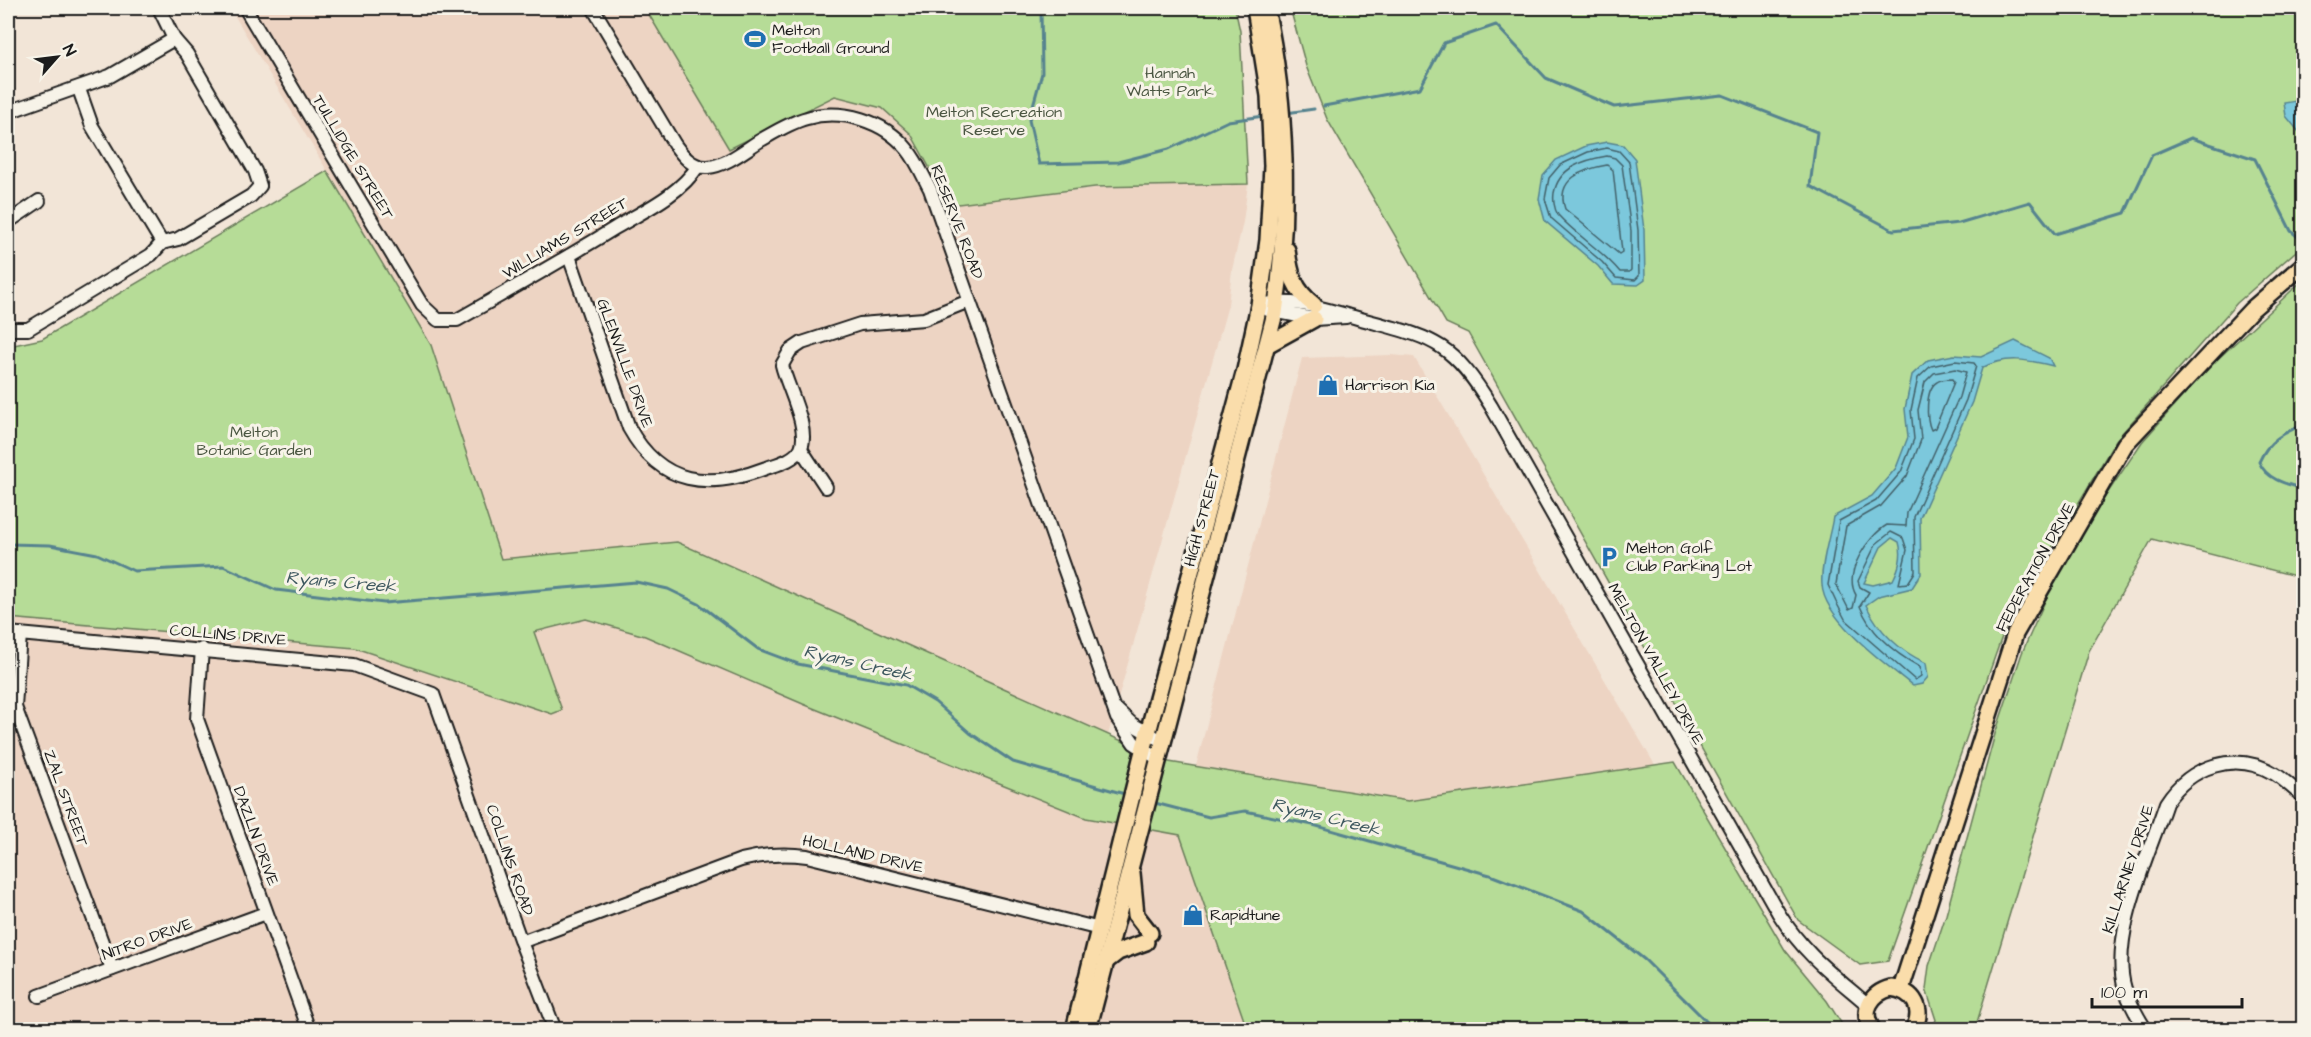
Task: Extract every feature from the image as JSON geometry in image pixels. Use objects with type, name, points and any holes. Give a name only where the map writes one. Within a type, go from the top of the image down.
[{"type":"main road","name":"HIGH STREET","points":[[1256,8],[1274,96]]},
{"type":"main road","name":"HIGH STREET","points":[[1150,754],[1162,741],[1268,345],[1276,307],[1283,193],[1266,8]]},
{"type":"main road","name":"HIGH STREET","points":[[1088,1029],[1105,962],[1106,930],[1150,754],[1148,734],[1245,370],[1259,305],[1268,229],[1276,122]]},
{"type":"main road","points":[[1268,345],[1314,312],[1299,292],[1291,274],[1283,193]]},
{"type":"main road","name":"FEDERATION DRIVE","points":[[1901,989],[2015,634],[2125,444],[2251,310],[2301,266]]},
{"type":"main road","name":"HIGH STREET","points":[[1074,1029],[1131,861],[1140,796]]},
{"type":"main road","points":[[1105,962],[1118,951],[1148,938],[1136,915],[1131,861]]},
{"type":"main road","points":[[1873,1029],[1867,1015],[1868,1005],[1882,990],[1901,989],[1916,1002],[1919,1012],[1913,1029]]},
{"type":"street","points":[[8,329],[28,329],[151,255],[162,243],[178,239],[250,196],[260,186],[255,171],[186,54],[174,39],[159,8]]},
{"type":"street","name":"TULLIDGE STREET","points":[[245,8],[422,305],[438,320]]},
{"type":"street","points":[[592,8],[675,145],[686,160],[698,166]]},
{"type":"street","points":[[8,112],[79,89],[110,76],[174,39]]},
{"type":"street","points":[[79,89],[92,126],[162,243]]},
{"type":"street","name":"RESERVE ROAD","points":[[698,166],[709,167],[721,163],[806,118],[831,114],[872,123],[906,148],[930,189],[1113,708],[1131,739],[1150,754]]},
{"type":"street","name":"WILLIAMS STREET","points":[[438,320],[457,320],[569,256],[673,193],[690,179],[698,166]]},
{"type":"street","points":[[8,222],[39,201]]},
{"type":"street","name":"GLENVILLE DRIVE","points":[[569,256],[629,428],[642,450],[664,469],[686,478],[715,481],[740,478],[790,459],[801,449]]},
{"type":"street","points":[[826,487],[801,449],[804,431],[782,365],[790,351],[802,343],[860,324],[924,319],[969,301]]},
{"type":"street","name":"MELTON VALLEY DRIVE","points":[[1259,305],[1353,317],[1414,332],[1437,344],[1460,362],[1476,382],[1796,941],[1816,962],[1868,1005]]},
{"type":"street","name":"COLLINS DRIVE","points":[[14,634],[202,649],[354,665],[428,691],[436,699]]},
{"type":"street","name":"ZAL STREET","points":[[14,634],[15,707],[112,969]]},
{"type":"street","name":"DAZLN DRIVE","points":[[202,649],[197,719],[309,1029]]},
{"type":"street","name":"COLLINS ROAD","points":[[436,699],[520,942],[555,1029]]},
{"type":"street","points":[[1113,708],[1148,734],[1162,741]]},
{"type":"street","name":"KILLARNEY DRIVE","points":[[2146,1029],[2133,1010],[2124,987],[2120,953],[2125,925],[2136,889],[2166,803],[2175,790],[2206,767],[2236,762],[2250,764],[2276,774],[2304,798]]},
{"type":"street","name":"HOLLAND DRIVE","points":[[520,942],[762,854],[807,856],[1106,930]]},
{"type":"street","name":"NITRO DRIVE","points":[[39,996],[266,913]]},
{"type":"shaded area","points":[[230,8],[645,8],[729,149],[834,96],[882,108],[911,134],[950,205],[1096,188],[1248,184],[1228,305],[1108,735],[677,543],[501,559],[431,345]]},
{"type":"shaded area","points":[[1391,355],[1414,357],[1655,765],[1408,801],[1196,766],[1302,358]]},
{"type":"shaded area","points":[[8,618],[355,648],[552,714],[562,710],[534,633],[586,619],[645,636],[803,704],[1086,818],[1180,835],[1247,1029],[8,1029]]},
{"type":"green space","name":"Melton Recreation Reserve","points":[[645,8],[1235,8],[1240,31],[1248,184],[1095,187],[950,205],[911,134],[882,108],[835,96],[729,149]]},
{"type":"green space","points":[[1290,8],[2303,8],[2303,245],[2237,303],[2116,440],[2006,625],[1888,961],[1860,965],[1798,920],[1468,333],[1446,323],[1327,119],[1306,66]]},
{"type":"green space","name":"Melton Botanic Garden","points":[[327,171],[431,345],[501,559],[677,542],[1169,762],[1408,801],[1675,762],[1785,950],[1827,1001],[1845,1029],[1247,1029],[1180,835],[1086,818],[803,704],[645,636],[586,619],[534,632],[562,710],[552,714],[355,648],[8,618],[8,341],[14,345],[42,339]]},
{"type":"green space","points":[[2303,280],[2303,578],[2152,539],[2089,651],[1975,1029],[1931,1029],[1936,1020],[1926,989],[1929,966],[1946,915],[1995,734],[2022,653],[2065,556],[2142,442],[2208,368]]},
{"type":"water","points":[[2304,100],[2303,137],[2286,116],[2284,103]]},
{"type":"water","points":[[1607,142],[1623,145],[1635,159],[1644,230],[1645,280],[1638,285],[1613,284],[1598,266],[1545,221],[1539,199],[1543,175],[1556,160],[1586,146]]},
{"type":"water","points":[[2015,341],[2049,358],[2053,366],[2008,360],[1982,368],[1972,402],[1920,518],[1921,574],[1912,588],[1879,596],[1866,605],[1877,624],[1890,639],[1926,663],[1928,677],[1922,684],[1913,686],[1858,641],[1833,613],[1825,599],[1822,569],[1833,517],[1872,496],[1896,468],[1908,437],[1905,409],[1912,375],[1928,360],[1954,355],[1981,357]],"holes":[[[1892,538],[1899,542],[1900,562],[1893,580],[1873,585],[1864,583],[1881,547]]]},
{"type":"waterway","points":[[1041,8],[1042,73],[1029,120],[1039,164],[1118,162],[1169,149],[1228,121],[1264,116]]},
{"type":"waterway","points":[[1324,106],[1420,88],[1444,43],[1496,25],[1546,78],[1614,107],[1722,95],[1817,132],[1810,186],[1893,230],[1959,223],[2030,202],[2055,234],[2125,213],[2152,155],[2191,138],[2255,159],[2291,231],[2304,242]]},
{"type":"waterway","points":[[1286,113],[1314,109]]},
{"type":"waterway","points":[[2304,424],[2272,443],[2259,462],[2272,477],[2304,489]]},
{"type":"waterway","name":"Ryans Creek","points":[[8,544],[50,545],[97,554],[134,571],[223,566],[276,590],[384,603],[636,582],[668,589],[699,604],[758,649],[798,664],[906,685],[935,702],[970,733],[1013,762],[1128,795]]},
{"type":"waterway","name":"Ryans Creek","points":[[1151,802],[1209,817],[1245,811],[1313,825],[1490,875],[1583,911],[1645,960],[1715,1030]]},
{"type":"place","name":"Melton Football Ground","points":[[755,39]]},
{"type":"place","name":"Harrison Kia","points":[[1328,385]]},
{"type":"place","name":"Melton Golf Club Parking Lot","points":[[1609,557]]},
{"type":"place","name":"Rapidtune","points":[[1193,915]]},
{"type":"park label","name":"Hannah Watts Park","points":[[1170,82]]}]
